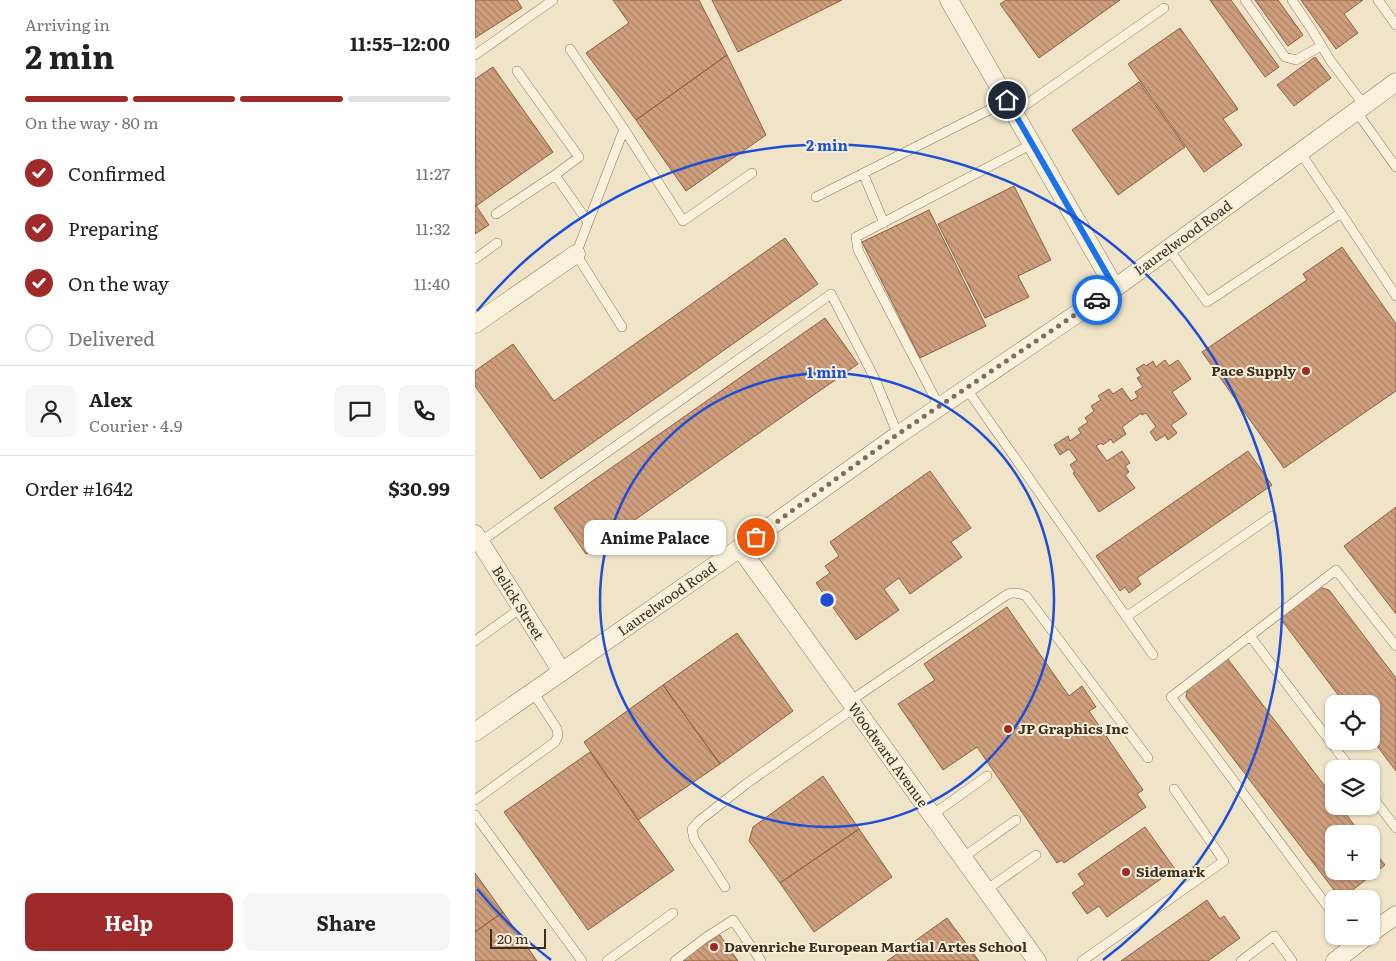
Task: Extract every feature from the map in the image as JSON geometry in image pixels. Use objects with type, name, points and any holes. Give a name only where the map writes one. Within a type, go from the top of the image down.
[{"type":"street","points":[[949,0],[1115,288]]},
{"type":"street","name":"Laurelwood Road","points":[[475,732],[740,548],[898,434],[1115,288],[1396,82]]},
{"type":"street","points":[[475,324],[576,254]]},
{"type":"street","name":"Belick Street","points":[[477,538],[562,672]]},
{"type":"street","name":"Woodward Avenue","points":[[740,548],[1037,961]]},
{"type":"street","points":[[1380,927],[1396,915]]},
{"type":"street","points":[[1335,961],[1352,945]]},
{"type":"lane","points":[[475,55],[553,0]]},
{"type":"lane","points":[[1245,0],[1285,57],[1296,60],[1321,46]]},
{"type":"lane","points":[[1292,0],[1313,30],[1396,167]]},
{"type":"lane","points":[[1377,0],[1396,25]]},
{"type":"lane","points":[[816,197],[863,173],[1010,107],[1164,8]]},
{"type":"lane","points":[[570,49],[683,221],[752,173]]},
{"type":"lane","points":[[497,214],[579,157],[517,71]]},
{"type":"lane","points":[[622,326],[576,254],[624,129]]},
{"type":"lane","points":[[939,406],[858,250],[856,237],[1032,144]]},
{"type":"lane","points":[[1300,152],[1396,296]]},
{"type":"lane","points":[[863,173],[883,223]]},
{"type":"lane","points":[[555,175],[588,222]]},
{"type":"lane","points":[[1168,248],[1207,302],[1341,213]]},
{"type":"lane","points":[[475,259],[497,243]]},
{"type":"lane","points":[[477,538],[831,294],[875,377],[898,434]]},
{"type":"lane","points":[[966,388],[1153,656]]},
{"type":"lane","points":[[1126,617],[1272,516]]},
{"type":"lane","points":[[1325,903],[1171,697],[1336,570],[1396,646]]},
{"type":"lane","points":[[725,887],[694,839],[692,830],[699,821],[852,705],[1008,594],[1021,593],[1026,596],[1148,758]]},
{"type":"lane","points":[[475,641],[521,608]]},
{"type":"lane","points":[[1250,636],[1344,760]]},
{"type":"lane","points":[[475,800],[555,742],[558,736],[557,729],[533,692]]},
{"type":"lane","points":[[932,815],[987,776]]},
{"type":"lane","points":[[1082,961],[1224,861],[1174,789]]},
{"type":"lane","points":[[1380,807],[1396,828]]},
{"type":"lane","points":[[475,815],[581,961]]},
{"type":"lane","points":[[962,858],[1016,820]]},
{"type":"lane","points":[[986,890],[1036,855]]},
{"type":"lane","points":[[607,961],[673,913]]},
{"type":"lane","points":[[675,961],[733,920],[761,961]]},
{"type":"lane","points":[[1241,961],[1274,936],[1292,961]]},
{"type":"building","points":[[475,0],[517,0],[522,8],[475,38]]},
{"type":"building","points":[[613,0],[699,0],[727,55],[636,120],[586,53],[629,23]]},
{"type":"building","points":[[712,0],[842,0],[738,52]]},
{"type":"building","points":[[1006,0],[1120,0],[1039,58],[1000,4]]},
{"type":"building","points":[[1210,0],[1231,0],[1279,67],[1265,77]]},
{"type":"building","points":[[1255,0],[1278,0],[1303,35],[1288,46]]},
{"type":"building","points":[[1301,0],[1363,0],[1344,14],[1358,33],[1336,49]]},
{"type":"building","points":[[1180,28],[1238,109],[1223,119],[1242,145],[1204,172],[1128,64]]},
{"type":"building","points":[[727,55],[766,135],[686,191],[636,120]]},
{"type":"building","points":[[1315,57],[1331,78],[1294,106],[1277,85]]},
{"type":"building","points":[[493,67],[553,152],[476,206],[475,79]]},
{"type":"building","points":[[1139,82],[1185,147],[1118,195],[1072,130]]},
{"type":"building","points":[[1014,186],[1051,260],[1018,276],[1029,297],[985,318],[938,224]]},
{"type":"building","points":[[475,204],[489,225],[475,234]]},
{"type":"building","points":[[929,210],[986,326],[920,358],[862,242]]},
{"type":"building","points":[[785,238],[818,284],[541,479],[475,386],[475,371],[513,344],[554,401]]},
{"type":"building","name":"Pace Supply","points":[[1342,247],[1396,324],[1396,391],[1284,468],[1202,352],[1307,280],[1303,274]]},
{"type":"building","points":[[825,318],[858,364],[586,554],[554,508]]},
{"type":"building","points":[[1165,360],[1169,366],[1178,360],[1191,379],[1172,392],[1187,414],[1171,425],[1177,433],[1168,440],[1165,435],[1156,441],[1150,432],[1156,427],[1146,413],[1142,415],[1141,413],[1122,427],[1126,434],[1113,443],[1111,439],[1103,445],[1101,443],[1096,446],[1107,461],[1122,451],[1130,463],[1125,466],[1129,472],[1125,475],[1135,488],[1099,512],[1073,473],[1075,472],[1070,465],[1077,460],[1069,449],[1060,455],[1054,445],[1068,436],[1070,441],[1081,433],[1078,429],[1088,422],[1085,418],[1094,411],[1091,406],[1101,400],[1098,396],[1109,389],[1113,394],[1122,388],[1131,401],[1138,397],[1135,392],[1143,387],[1137,378],[1141,376],[1136,369],[1144,364],[1146,366],[1153,361],[1156,367]]},
{"type":"building","points":[[1248,451],[1272,485],[1137,578],[1141,584],[1129,593],[1125,587],[1120,591],[1096,556]]},
{"type":"building","points":[[930,471],[971,528],[951,542],[962,557],[910,594],[899,578],[884,589],[899,610],[856,640],[816,583],[830,573],[825,566],[839,556],[830,542]]},
{"type":"building","points":[[1396,507],[1396,614],[1344,546]]},
{"type":"building","points":[[1318,587],[1329,590],[1396,678],[1396,771],[1380,750],[1380,695],[1338,695],[1280,618]]},
{"type":"building","name":"JP Graphics Inc","points":[[1007,607],[1069,696],[1082,686],[1096,707],[1089,711],[1143,790],[1137,794],[1146,807],[1064,863],[1062,860],[1057,863],[977,747],[943,770],[898,704],[935,680],[924,664]]},
{"type":"building","points":[[737,633],[793,711],[720,764],[663,685]]},
{"type":"building","points":[[1227,658],[1325,786],[1325,815],[1347,815],[1354,825],[1325,825],[1325,878],[1186,697],[1188,687]]},
{"type":"building","points":[[663,685],[720,764],[638,820],[584,742]]},
{"type":"building","points":[[590,752],[674,870],[588,930],[504,812]]},
{"type":"building","points":[[823,776],[859,829],[780,883],[749,841],[753,827]]},
{"type":"building","name":"Sidemark","points":[[1145,827],[1175,869],[1107,917],[1099,906],[1087,914],[1072,893],[1085,884],[1078,874]]},
{"type":"building","points":[[859,829],[892,877],[814,932],[780,883]]},
{"type":"building","points":[[1380,859],[1385,865],[1380,869]]},
{"type":"building","points":[[475,873],[503,912],[475,932]]},
{"type":"building","points":[[1326,880],[1366,880],[1353,890],[1334,890]]},
{"type":"building","points":[[1207,900],[1220,919],[1224,916],[1240,938],[1208,961],[1121,961]]},
{"type":"building","points":[[503,912],[537,961],[475,961],[475,932]]},
{"type":"building","points":[[947,918],[979,961],[887,961]]},
{"type":"building","name":"Davenriche European Martial Artes School","points":[[719,934],[738,961],[680,961]]},
{"type":"way so far","points":[[756,537],[898,434],[1097,300]]},
{"type":"place","name":"Pace Supply","points":[[1306,371]]},
{"type":"place","name":"Anime Palace","points":[[756,537]]},
{"type":"place","name":"JP Graphics Inc","points":[[1008,729]]},
{"type":"place","name":"Sidemark","points":[[1126,872]]},
{"type":"place","name":"Davenriche European Martial Artes School","points":[[714,947]]},
{"type":"route","points":[[1007,100],[1115,288],[1097,300]]}]
